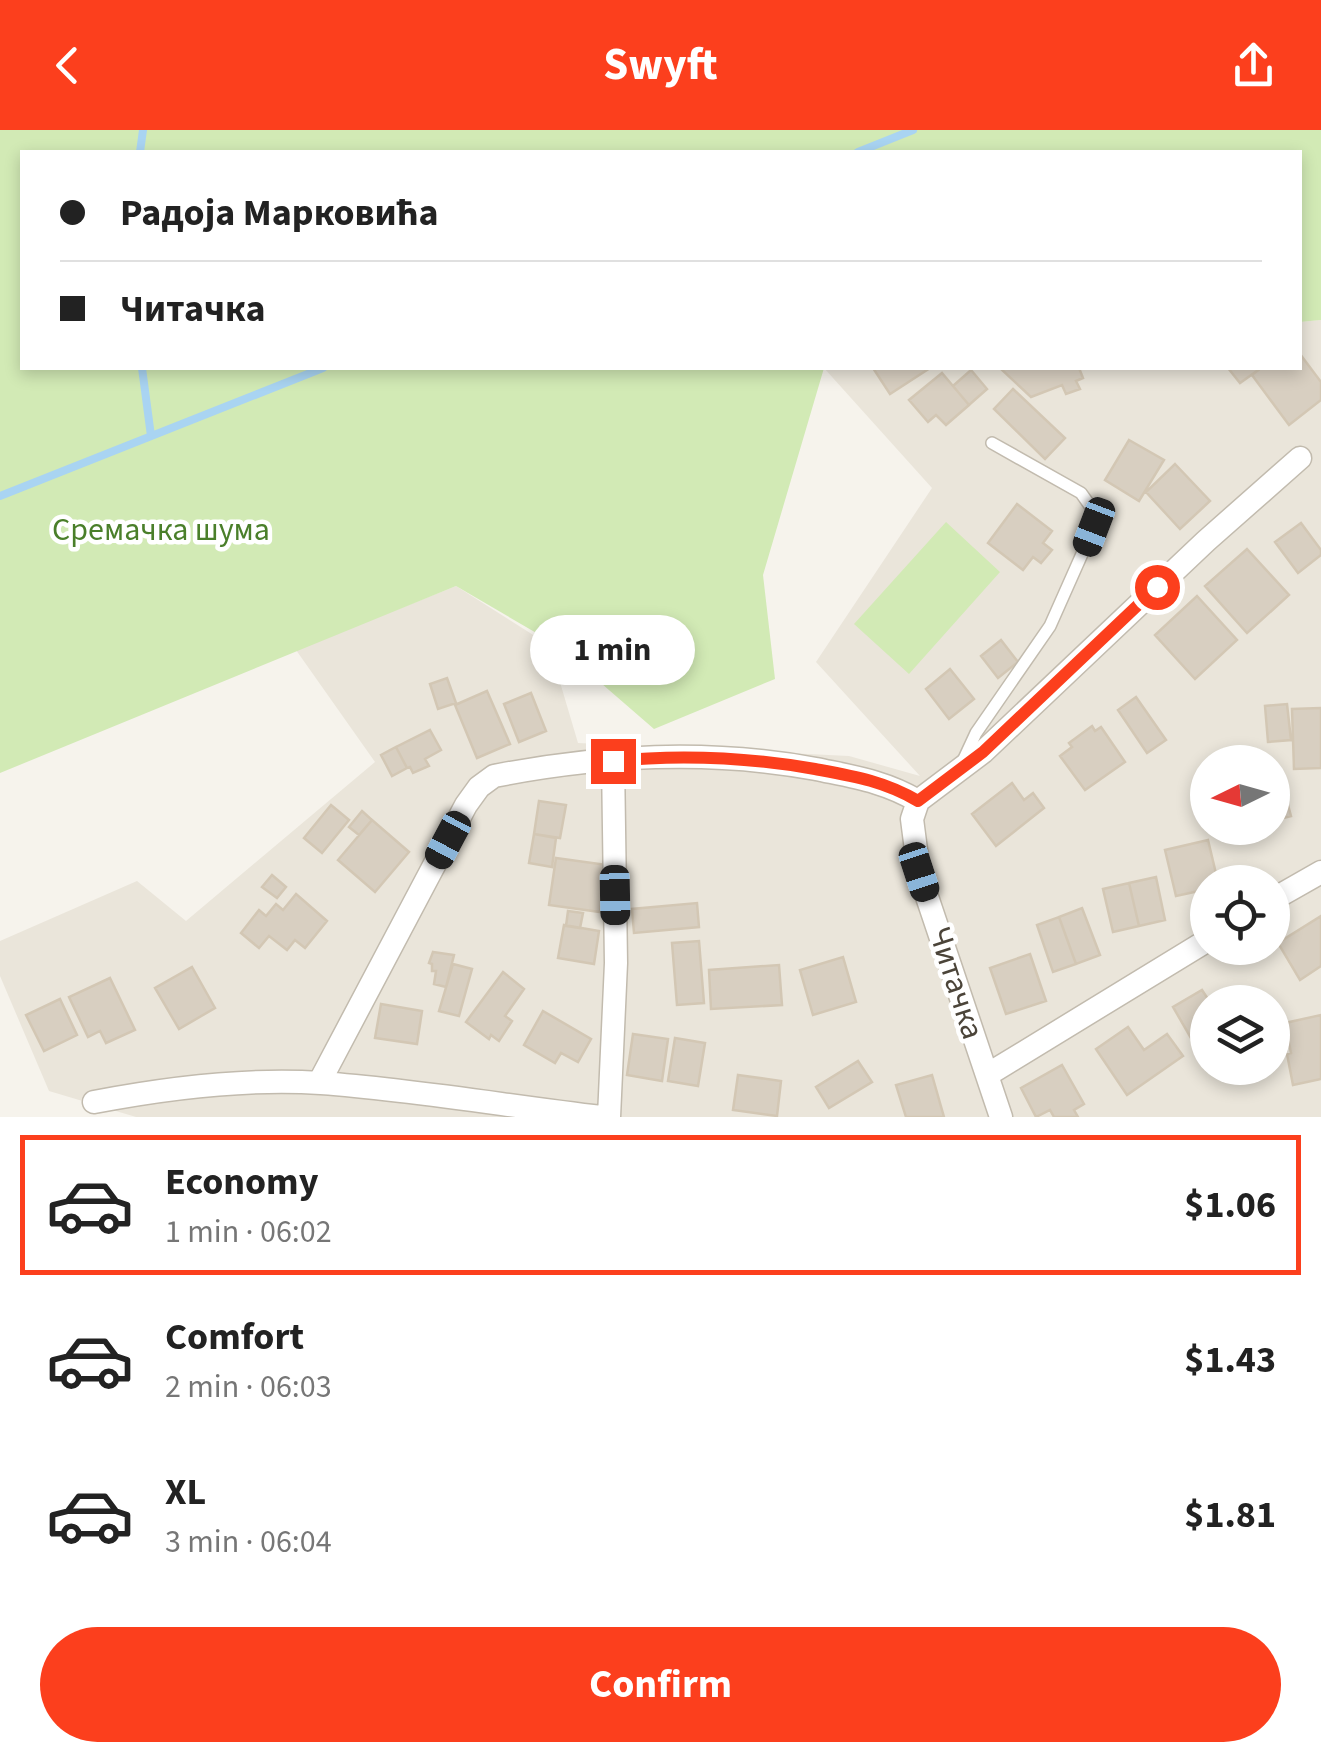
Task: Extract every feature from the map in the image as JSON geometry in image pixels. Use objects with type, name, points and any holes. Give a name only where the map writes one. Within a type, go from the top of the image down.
[{"type":"street","points":[[319,1083],[466,805],[479,787],[494,776],[613,761],[686,755],[736,756],[889,784],[918,801],[983,752],[1192,554],[1300,458]]},
{"type":"street","points":[[609,1117],[616,962],[613,761]]},
{"type":"street","name":"Читачка","points":[[918,801],[912,819],[919,872],[1001,1117]]},
{"type":"street","points":[[1290,890],[1321,872]]},
{"type":"street","points":[[986,1075],[1190,951]]},
{"type":"street","points":[[94,1102],[144,1092],[319,1083],[601,1117]]},
{"type":"lane","points":[[960,770],[976,734],[1050,626],[1094,527],[1093,510],[1082,493],[992,443]]},
{"type":"shaded area","points":[[1321,320],[1321,1117],[136,1117],[49,1091],[0,976],[0,941],[137,881],[186,921],[375,762],[296,650],[456,586],[549,645],[578,743],[849,756],[920,776],[816,662],[932,488],[826,370],[1302,370],[1302,322]]},
{"type":"green space","name":"Сремачка шума","points":[[0,130],[1321,130],[1321,320],[1302,322],[1302,150],[20,150],[20,370],[823,370],[763,575],[775,679],[654,729],[557,645],[456,586],[0,773]]},
{"type":"green space","points":[[946,522],[1000,572],[909,674],[854,624]]},
{"type":"building","points":[[1302,357],[1321,382],[1321,400],[1289,425],[1252,375],[1258,370],[1302,370]]},
{"type":"building","points":[[874,370],[927,370],[890,394]]},
{"type":"building","points":[[971,370],[987,389],[969,405],[953,386]]},
{"type":"building","points":[[1002,370],[1080,370],[1083,378],[1076,381],[1080,389],[1066,394],[1062,385],[1031,397]]},
{"type":"building","points":[[1230,370],[1258,370],[1240,383]]},
{"type":"building","points":[[942,373],[969,405],[946,425],[936,415],[928,422],[909,400]]},
{"type":"building","points":[[1013,389],[1065,438],[1045,459],[994,409]]},
{"type":"building","points":[[1129,440],[1164,460],[1139,501],[1105,480]]},
{"type":"building","points":[[1175,464],[1210,501],[1180,529],[1146,492]]},
{"type":"building","points":[[1017,504],[1052,531],[1043,543],[1052,550],[1041,563],[1033,557],[1023,570],[988,543]]},
{"type":"building","points":[[1301,523],[1321,555],[1298,573],[1275,542]]},
{"type":"building","points":[[1247,549],[1289,595],[1247,633],[1205,586]]},
{"type":"building","points":[[1197,596],[1237,640],[1195,679],[1155,635]]},
{"type":"building","points":[[1001,640],[1018,662],[998,678],[981,656]]},
{"type":"building","points":[[950,669],[974,699],[949,719],[926,689]]},
{"type":"building","points":[[447,678],[456,703],[438,709],[430,684]]},
{"type":"building","points":[[487,691],[510,744],[477,758],[455,705]]},
{"type":"building","points":[[531,693],[546,731],[519,742],[504,704]]},
{"type":"building","points":[[1136,697],[1166,740],[1147,753],[1118,710]]},
{"type":"building","points":[[1287,704],[1291,740],[1268,742],[1265,706]]},
{"type":"building","points":[[1321,708],[1321,768],[1294,769],[1292,709]]},
{"type":"building","points":[[1092,726],[1095,731],[1101,727],[1125,762],[1085,790],[1060,756],[1072,747],[1069,743]]},
{"type":"building","points":[[430,730],[441,750],[425,759],[429,766],[413,773],[396,747]]},
{"type":"building","points":[[396,747],[407,768],[392,776],[381,755]]},
{"type":"building","points":[[1012,783],[1024,800],[1033,793],[1044,808],[996,846],[972,814]]},
{"type":"building","points":[[539,801],[566,805],[560,838],[534,834]]},
{"type":"building","points":[[331,805],[349,820],[322,853],[304,838]]},
{"type":"building","points":[[362,811],[372,820],[359,835],[349,827]]},
{"type":"building","points":[[372,820],[409,852],[375,892],[338,860]]},
{"type":"building","points":[[534,834],[556,838],[552,867],[529,863]]},
{"type":"building","points":[[1209,845],[1214,865],[1190,865],[1190,893],[1176,896],[1165,850]]},
{"type":"building","points":[[556,858],[607,865],[600,912],[549,905]]},
{"type":"building","points":[[272,875],[286,887],[277,898],[262,887]]},
{"type":"building","points":[[1156,877],[1165,920],[1139,926],[1129,883]]},
{"type":"building","points":[[1129,883],[1139,926],[1113,932],[1103,889]]},
{"type":"building","points":[[296,894],[327,921],[305,948],[295,940],[287,950],[269,936],[259,948],[241,933],[259,910],[266,916],[276,904],[283,910]]},
{"type":"building","points":[[697,903],[699,927],[634,933],[632,909]]},
{"type":"building","points":[[1082,908],[1100,955],[1076,964],[1059,917]]},
{"type":"building","points":[[568,911],[583,913],[580,928],[566,926]]},
{"type":"building","points":[[1321,916],[1321,966],[1300,980],[1290,963],[1290,935]]},
{"type":"building","points":[[1059,917],[1076,964],[1053,972],[1037,925]]},
{"type":"building","points":[[564,925],[599,931],[594,964],[558,958]]},
{"type":"building","points":[[699,941],[704,1003],[677,1005],[672,943]]},
{"type":"building","points":[[433,952],[454,955],[446,987],[434,984],[436,971],[432,971],[429,963]]},
{"type":"building","points":[[1030,954],[1046,1001],[1006,1014],[990,968]]},
{"type":"building","points":[[843,957],[856,1002],[813,1015],[800,970]]},
{"type":"building","points":[[453,964],[472,969],[459,1016],[439,1011]]},
{"type":"building","points":[[779,965],[782,1005],[711,1009],[709,970]]},
{"type":"building","points":[[192,967],[215,1008],[179,1029],[155,988]]},
{"type":"building","points":[[503,972],[524,989],[505,1016],[512,1021],[499,1041],[491,1035],[489,1039],[466,1022]]},
{"type":"building","points":[[110,978],[135,1030],[106,1043],[100,1031],[88,1037],[69,997]]},
{"type":"building","points":[[1190,997],[1190,1036],[1173,1007]]},
{"type":"building","points":[[60,999],[77,1035],[44,1051],[26,1015]]},
{"type":"building","points":[[381,1004],[422,1011],[417,1044],[375,1038]]},
{"type":"building","points":[[543,1011],[591,1039],[578,1062],[561,1053],[555,1063],[524,1045]]},
{"type":"building","points":[[1321,1015],[1321,1079],[1293,1085],[1290,1022]]},
{"type":"building","points":[[1128,1027],[1144,1050],[1167,1034],[1183,1056],[1127,1095],[1096,1049]]},
{"type":"building","points":[[633,1034],[668,1039],[662,1081],[627,1075]]},
{"type":"building","points":[[675,1038],[705,1043],[698,1086],[668,1081]]},
{"type":"building","points":[[858,1061],[872,1082],[829,1108],[816,1087]]},
{"type":"building","points":[[1062,1065],[1084,1104],[1074,1110],[1078,1117],[1054,1117],[1050,1110],[1036,1117],[1021,1088]]},
{"type":"building","points":[[738,1075],[781,1081],[777,1116],[733,1110]]},
{"type":"building","points":[[932,1075],[944,1117],[906,1117],[896,1085]]},
{"type":"waterway","points":[[140,150],[143,130]]},
{"type":"waterway","points":[[863,150],[913,130]]},
{"type":"waterway","points":[[142,370],[151,436]]},
{"type":"waterway","points":[[0,496],[318,370]]},
{"type":"route","points":[[613,761],[686,755],[736,756],[889,784],[918,801],[983,752],[1157,587]]}]
